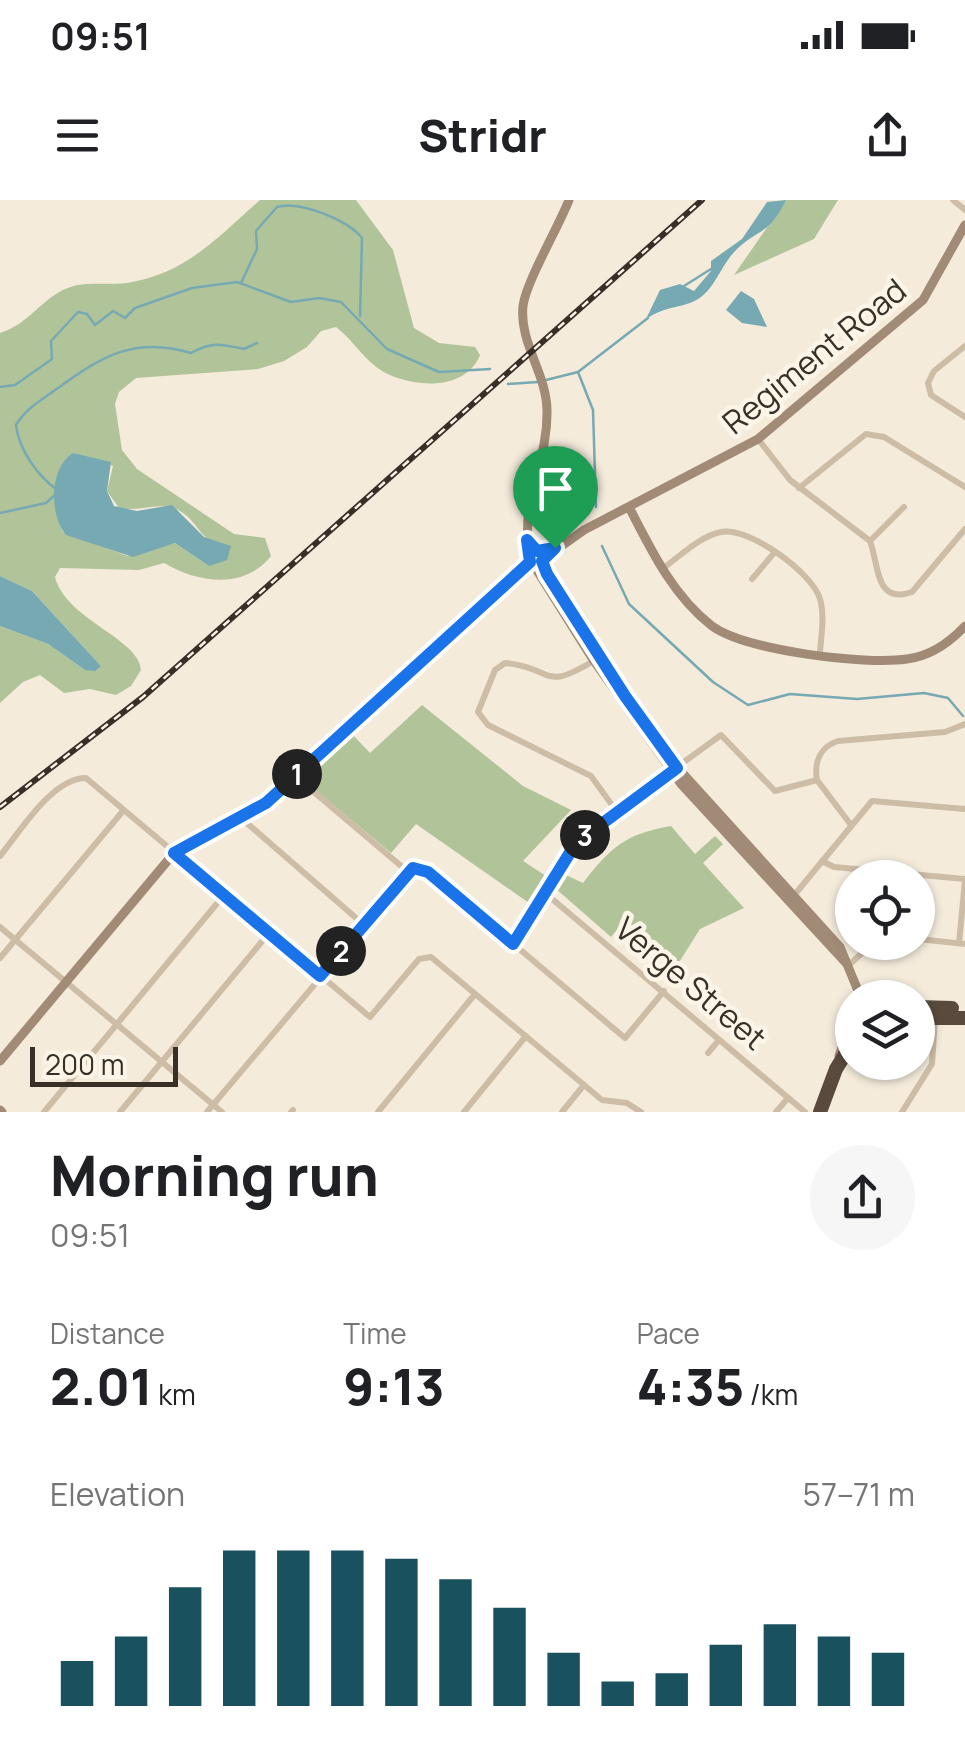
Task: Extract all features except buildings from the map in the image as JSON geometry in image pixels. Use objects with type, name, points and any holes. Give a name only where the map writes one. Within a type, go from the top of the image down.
[{"type":"highway","points":[[935,1008],[965,1009]]},
{"type":"highway","points":[[936,1016],[965,1018]]},
{"type":"highway","points":[[823,1112],[835,1072]]},
{"type":"highway","points":[[823,1112],[840,1080]]},
{"type":"street","points":[[569,200],[525,298],[523,321],[546,396],[546,436],[525,512],[527,540],[597,659],[674,770],[848,965],[855,980]]},
{"type":"street","points":[[954,200],[965,210]]},
{"type":"street","name":"Regiment Road","points":[[536,558],[758,439],[924,300],[965,225]]},
{"type":"street","points":[[965,346],[934,370],[928,383],[932,395],[965,416]]},
{"type":"street","points":[[800,488],[866,434],[884,437],[965,487]]},
{"type":"street","points":[[758,439],[800,488],[870,541],[878,581],[889,593],[900,596],[912,592],[965,528]]},
{"type":"street","points":[[630,507],[662,569],[697,611],[730,636],[763,647],[905,660],[934,652],[965,626]]},
{"type":"street","points":[[870,541],[904,508]]},
{"type":"street","points":[[662,569],[716,532],[739,532],[802,572],[820,597],[820,653]]},
{"type":"street","points":[[752,579],[774,553]]},
{"type":"street","points":[[0,1062],[174,853],[258,809],[536,558]]},
{"type":"street","points":[[597,659],[565,678],[553,680],[505,662],[495,670],[478,712],[488,724],[591,776],[616,812]]},
{"type":"street","points":[[852,825],[817,780],[818,758],[834,742],[946,732],[965,724]]},
{"type":"street","points":[[513,944],[576,843],[721,735],[775,791],[817,780]]},
{"type":"street","points":[[294,776],[408,871]]},
{"type":"street","points":[[0,856],[49,799],[75,778],[94,782],[123,811],[370,1017],[419,959],[431,957],[584,1085],[608,1102],[627,1103],[641,1112]]},
{"type":"street","points":[[789,900],[874,801],[965,809]]},
{"type":"street","points":[[0,958],[123,811]]},
{"type":"street","points":[[240,818],[364,924]]},
{"type":"street","points":[[822,861],[834,867],[965,880],[962,944],[935,942]]},
{"type":"street","points":[[207,1112],[408,871],[418,868],[625,1038],[664,992]]},
{"type":"street","name":"Verge Street","points":[[545,893],[805,1112]]},
{"type":"street","points":[[44,1112],[224,895]]},
{"type":"street","points":[[0,927],[222,1112]]},
{"type":"street","points":[[120,1112],[269,934]]},
{"type":"street","points":[[848,965],[854,960]]},
{"type":"street","points":[[378,1112],[475,994]]},
{"type":"street","points":[[902,1112],[932,1064],[936,1016]]},
{"type":"street","points":[[464,1112],[526,1036]]},
{"type":"street","points":[[708,1053],[719,1040]]},
{"type":"street","points":[[562,1112],[584,1085]]},
{"type":"street","points":[[776,1112],[788,1098]]},
{"type":"green space","points":[[260,200],[356,200],[393,250],[414,328],[439,343],[475,347],[480,355],[473,367],[450,381],[408,381],[382,371],[336,327],[321,331],[307,347],[284,361],[258,369],[136,378],[119,392],[115,404],[122,450],[137,469],[234,534],[265,538],[271,556],[248,574],[220,580],[191,575],[164,563],[139,570],[60,568],[55,577],[62,592],[128,648],[141,670],[131,686],[116,695],[90,689],[64,693],[40,675],[23,682],[0,703],[0,626],[48,644],[85,670],[101,666],[32,591],[0,576],[0,333],[18,325],[71,287],[132,282],[170,270],[202,250]],"holes":[[[73,453],[113,466],[107,491],[119,508],[160,506],[183,513],[212,542],[209,566],[175,543],[128,556],[63,532],[55,490],[65,460]]]},
{"type":"green space","points":[[786,200],[838,200],[814,239],[734,275]]},
{"type":"green space","points":[[422,705],[523,786],[571,810],[523,861],[546,876],[529,903],[416,824],[391,853],[307,783],[306,776],[352,734],[370,753]]},
{"type":"green space","points":[[671,826],[695,854],[715,836],[723,844],[703,863],[744,908],[700,929],[678,964],[625,920],[611,937],[555,888],[564,874],[583,883],[620,844],[642,833]]},
{"type":"water","points":[[786,200],[768,226],[731,256],[698,299],[646,319],[660,290],[680,284],[694,291],[711,271],[711,261],[742,239],[767,202]]},
{"type":"water","points":[[741,291],[754,299],[767,327],[742,323],[726,310]]},
{"type":"water","points":[[73,453],[111,462],[107,491],[114,506],[137,511],[172,505],[204,537],[231,546],[227,560],[209,566],[175,543],[133,557],[66,535],[57,516],[54,492],[59,469]]},
{"type":"water","points":[[0,576],[32,591],[101,666],[95,671],[85,670],[48,644],[0,626]]},
{"type":"waterway","points":[[241,283],[257,249],[256,231],[277,207],[310,209],[335,218],[362,238],[360,316]]},
{"type":"waterway","points":[[684,286],[711,269]]},
{"type":"waterway","points":[[0,387],[15,385],[52,359],[51,341],[78,312],[87,314],[95,325],[113,311],[125,318],[135,308],[192,288],[237,282],[291,302],[319,298],[341,302],[387,349],[439,372],[490,369]]},
{"type":"waterway","points":[[546,380],[578,372],[648,318]]},
{"type":"waterway","points":[[57,490],[30,461],[16,425],[41,400],[89,367],[120,352],[153,347],[191,353],[211,345],[244,349],[257,343]]},
{"type":"waterway","points":[[578,372],[593,410],[596,507]]},
{"type":"waterway","points":[[508,384],[538,382]]},
{"type":"waterway","points":[[0,513],[46,503],[56,494]]},
{"type":"waterway","points":[[602,546],[629,604],[713,682],[748,705],[790,694],[857,699],[924,693],[948,698],[963,716]]},
{"type":"railway","points":[[0,807],[143,697],[702,200]]},
{"type":"route","points":[[527,540],[539,552],[555,548],[542,561],[547,574],[625,696],[677,768],[576,843],[513,944],[428,872],[413,868],[320,976],[174,853],[266,803],[530,562],[527,540]]}]
